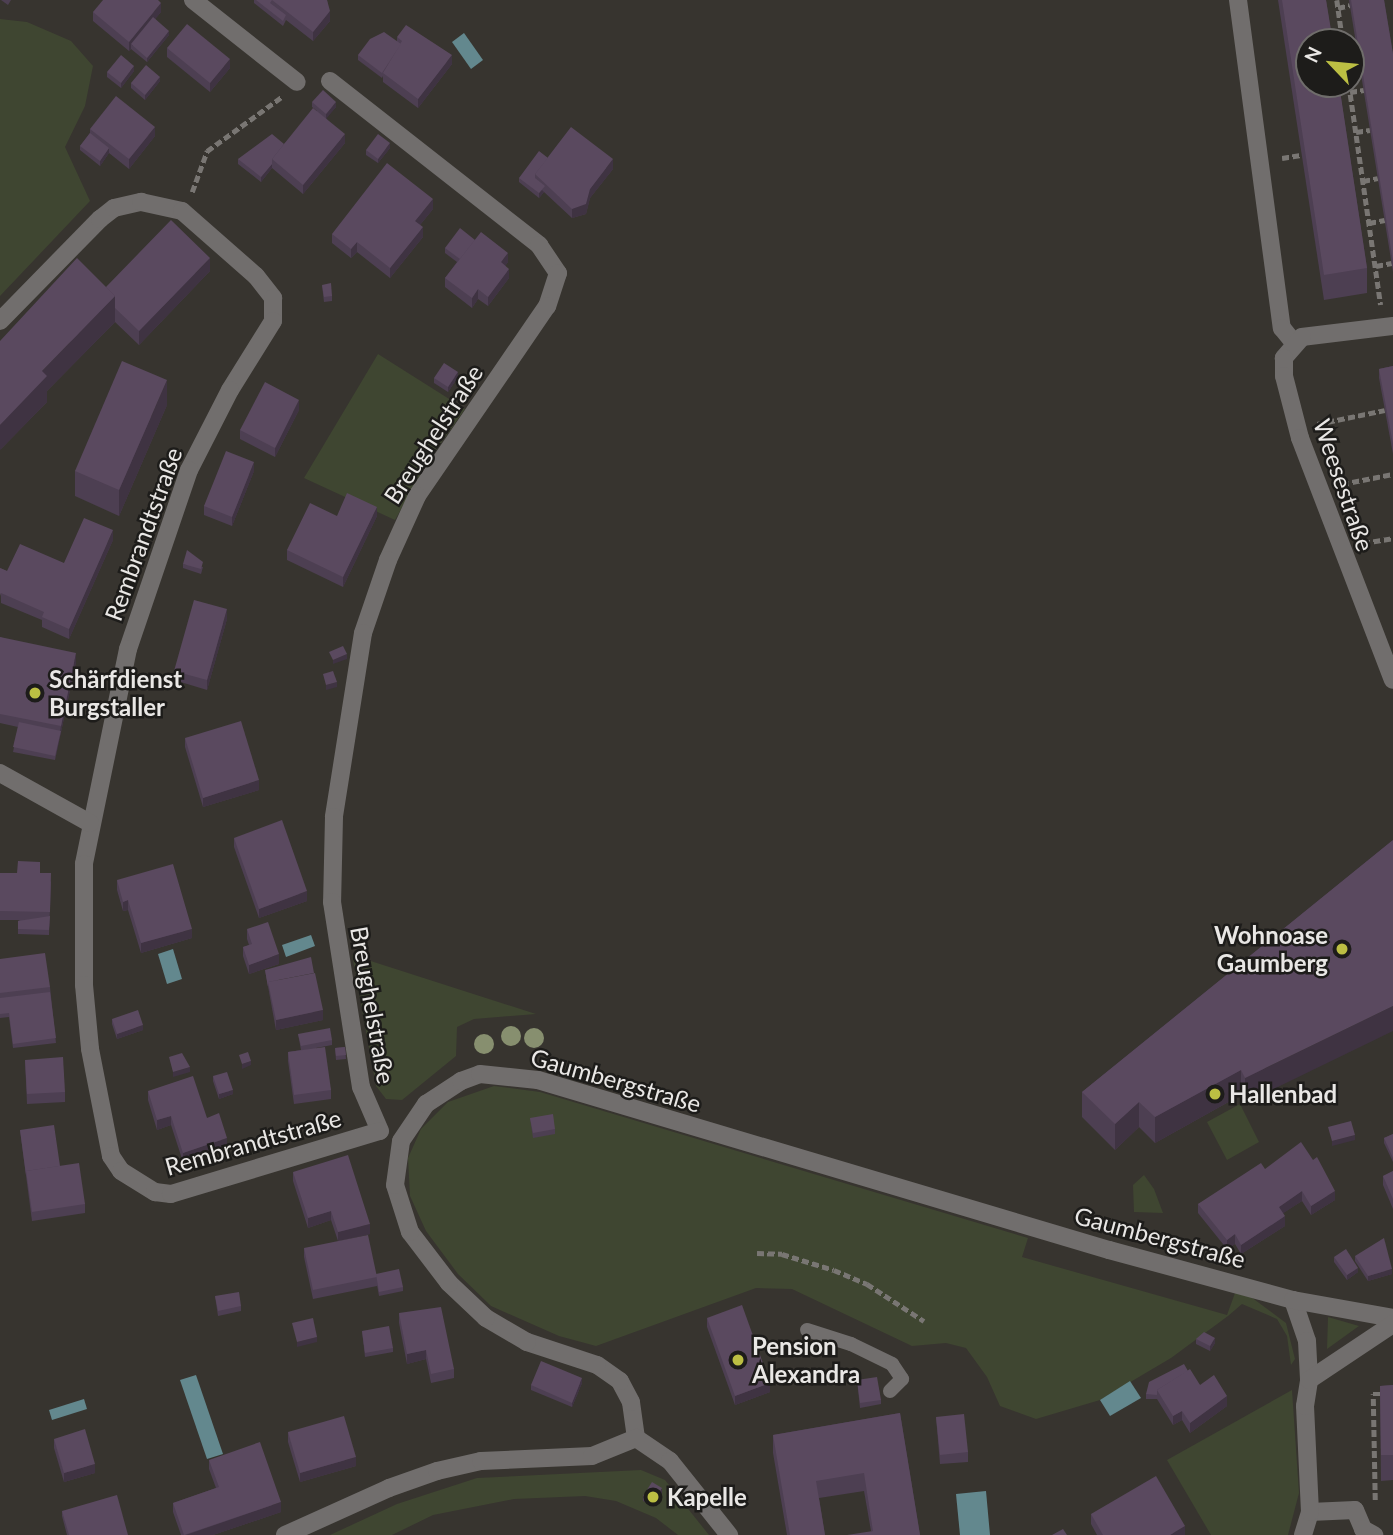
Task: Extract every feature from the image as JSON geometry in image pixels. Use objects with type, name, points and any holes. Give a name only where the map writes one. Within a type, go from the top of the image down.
[{"type":"street","points":[[193,0],[297,82]]},
{"type":"street","points":[[1238,0],[1282,328],[1294,343],[1317,333],[1389,326]]},
{"type":"street","name":"Breughelstraße","points":[[330,81],[539,245],[558,273],[547,306],[417,496],[388,560],[363,633],[334,817],[332,901],[361,1087],[380,1131]]},
{"type":"street","name":"Rembrandtstraße","points":[[0,321],[114,208],[141,202],[182,211],[256,276],[273,298],[274,314],[209,428],[172,510],[128,649],[90,823],[84,864],[84,985],[101,1119],[111,1156],[121,1171],[155,1192],[172,1194],[380,1131]]},
{"type":"street","name":"Weesestraße","points":[[1294,343],[1284,358],[1284,376],[1300,438],[1393,680]]},
{"type":"street","points":[[0,773],[90,823]]},
{"type":"street","name":"Gaumbergstraße","points":[[636,1438],[631,1402],[620,1381],[597,1366],[527,1342],[486,1318],[425,1255],[401,1212],[395,1185],[401,1141],[411,1122],[443,1091],[480,1074],[508,1074],[1293,1300],[1393,1318]]},
{"type":"street","points":[[380,1131],[401,1141]]},
{"type":"street","points":[[1293,1300],[1307,1341],[1309,1380],[1305,1406],[1310,1512],[1303,1535]]},
{"type":"street","points":[[1309,1380],[1393,1324]]},
{"type":"street","points":[[285,1535],[437,1471],[481,1461],[592,1456],[636,1438],[670,1461],[729,1535]]},
{"type":"street","points":[[1310,1512],[1355,1510],[1363,1529],[1374,1535]]},
{"type":"lane","points":[[807,1331],[851,1344],[892,1364],[902,1379],[890,1391]]},
{"type":"path","points":[[1337,0],[1341,28]]},
{"type":"path","points":[[1338,8],[1350,5]]},
{"type":"path","points":[[182,211],[206,150],[276,103],[297,82]]},
{"type":"path","points":[[1351,98],[1376,266],[1389,326]]},
{"type":"path","points":[[1356,132],[1370,130]]},
{"type":"path","points":[[1277,158],[1301,155]]},
{"type":"path","points":[[1363,181],[1378,178]]},
{"type":"path","points":[[1369,223],[1385,220]]},
{"type":"path","points":[[1376,266],[1392,263]]},
{"type":"path","points":[[1313,425],[1385,410]]},
{"type":"path","points":[[1310,412],[1317,436]]},
{"type":"path","points":[[1333,486],[1393,474]]},
{"type":"path","points":[[1356,545],[1393,538]]},
{"type":"path","points":[[757,1253],[782,1254],[834,1270],[867,1284],[924,1321]]},
{"type":"path","points":[[1375,1513],[1373,1394],[1393,1394]]},
{"type":"green space","points":[[0,19],[27,22],[71,41],[93,66],[85,106],[65,147],[90,201],[0,296]]},
{"type":"green space","points":[[378,354],[465,409],[425,466],[395,520],[304,478]]},
{"type":"green space","points":[[352,955],[536,1014],[474,1019],[457,1027],[456,1056],[402,1100],[386,1099],[376,1086]]},
{"type":"green space","points":[[494,1086],[540,1092],[1028,1238],[1022,1257],[1227,1315],[1235,1293],[1251,1297],[1286,1323],[1295,1359],[1291,1365],[1287,1336],[1277,1319],[1242,1304],[1171,1358],[1100,1400],[1036,1419],[1000,1406],[987,1377],[966,1348],[946,1343],[912,1346],[792,1289],[756,1288],[596,1346],[559,1336],[491,1306],[458,1274],[426,1231],[410,1196],[408,1158],[421,1129],[448,1102]]},
{"type":"green space","points":[[1240,1104],[1259,1142],[1227,1160],[1207,1122]]},
{"type":"green space","points":[[1144,1175],[1154,1189],[1163,1213],[1134,1212],[1133,1185]]},
{"type":"green space","points":[[1328,1317],[1359,1326],[1327,1349]]},
{"type":"green space","points":[[1292,1390],[1299,1493],[1288,1535],[1211,1535],[1167,1460]]},
{"type":"green space","points":[[641,1470],[665,1480],[709,1535],[678,1535],[656,1518],[616,1501],[585,1496],[514,1499],[433,1515],[392,1535],[330,1535],[397,1504],[477,1478]]},
{"type":"water","points":[[464,33],[483,60],[471,69],[452,42]]},
{"type":"water","points":[[311,935],[315,946],[286,957],[282,945]]},
{"type":"water","points":[[173,949],[182,979],[167,984],[158,954]]},
{"type":"water","points":[[196,1375],[223,1454],[207,1459],[180,1380]]},
{"type":"water","points":[[1130,1381],[1141,1398],[1110,1416],[1100,1400]]},
{"type":"water","points":[[84,1399],[87,1409],[52,1420],[49,1410]]},
{"type":"water","points":[[986,1491],[990,1535],[960,1535],[956,1494]]},
{"type":"building","points":[[103,0],[158,0],[161,3],[129,42],[93,12]]},
{"type":"building","points":[[256,0],[272,0],[270,3],[286,15],[283,21]]},
{"type":"building","points":[[272,0],[327,0],[330,11],[313,32]]},
{"type":"building","points":[[1282,0],[1326,0],[1331,28],[1295,28],[1295,85]]},
{"type":"building","points":[[1351,0],[1384,0],[1393,54],[1393,262],[1365,87],[1365,28],[1355,28]]},
{"type":"building","points":[[153,17],[169,31],[147,58],[131,44]]},
{"type":"building","points":[[187,24],[230,59],[210,83],[167,48]]},
{"type":"building","points":[[406,25],[452,55],[418,99],[383,73],[402,41],[397,37]]},
{"type":"building","points":[[384,32],[401,44],[382,73],[358,55],[370,39]]},
{"type":"building","points":[[121,55],[134,66],[121,83],[107,72]]},
{"type":"building","points":[[146,65],[160,77],[145,95],[131,83]]},
{"type":"building","points":[[323,90],[336,102],[326,114],[312,102]]},
{"type":"building","points":[[116,96],[155,127],[129,159],[90,129]]},
{"type":"building","points":[[1297,98],[1341,98],[1367,268],[1324,275]]},
{"type":"building","points":[[313,108],[345,134],[303,185],[272,159]]},
{"type":"building","points":[[571,127],[613,159],[590,189],[586,204],[572,209],[535,174]]},
{"type":"building","points":[[90,133],[109,148],[100,161],[80,146]]},
{"type":"building","points":[[272,134],[284,144],[261,177],[238,159]]},
{"type":"building","points":[[378,134],[390,143],[378,159],[366,150]]},
{"type":"building","points":[[539,151],[548,158],[535,174],[535,178],[545,186],[539,193],[519,178]]},
{"type":"building","points":[[387,163],[433,199],[415,221],[423,227],[390,268],[357,242],[351,249],[332,234]]},
{"type":"building","points":[[171,220],[210,258],[139,331],[115,308],[115,296],[106,287]]},
{"type":"building","points":[[460,228],[475,240],[460,259],[445,248]]},
{"type":"building","points":[[481,232],[508,253],[501,262],[509,269],[488,297],[478,289],[472,298],[445,278]]},
{"type":"building","points":[[77,258],[115,296],[42,371],[47,376],[0,425],[0,341]]},
{"type":"building","points":[[331,283],[332,296],[324,297],[322,285]]},
{"type":"building","points":[[122,361],[167,380],[119,490],[75,471]]},
{"type":"building","points":[[444,363],[458,372],[448,387],[434,378]]},
{"type":"building","points":[[1393,366],[1393,444],[1379,369]]},
{"type":"building","points":[[265,382],[299,400],[275,448],[240,430]]},
{"type":"building","points":[[226,451],[254,462],[232,517],[204,506]]},
{"type":"building","points":[[347,493],[377,507],[343,577],[287,550],[310,503],[337,516]]},
{"type":"building","points":[[84,518],[113,530],[69,629],[42,617],[44,612],[1,593],[0,596],[0,568],[7,571],[20,544],[64,563]]},
{"type":"building","points":[[187,550],[203,562],[201,569],[183,564]]},
{"type":"building","points":[[194,600],[227,609],[207,680],[174,671]]},
{"type":"building","name":"Schärfdienst Burgstaller","points":[[0,637],[76,653],[61,726],[0,714]]},
{"type":"building","points":[[343,646],[347,654],[333,660],[329,652]]},
{"type":"building","points":[[333,671],[337,682],[326,685],[323,674]]},
{"type":"building","points":[[241,721],[259,780],[203,798],[185,738]]},
{"type":"building","points":[[19,722],[61,731],[55,756],[13,747]]},
{"type":"building","points":[[282,820],[307,891],[259,909],[234,838]]},
{"type":"building","name":"Wohnoase Gaumberg","points":[[1393,840],[1393,1006],[1245,1078],[1241,1070],[1155,1117],[1139,1102],[1115,1124],[1082,1092]]},
{"type":"building","points":[[18,861],[40,862],[40,873],[51,873],[50,912],[0,911],[0,873],[17,873]]},
{"type":"building","points":[[173,864],[192,929],[141,943],[128,900],[123,902],[117,880]]},
{"type":"building","points":[[50,916],[49,930],[18,929],[18,921]]},
{"type":"building","points":[[268,922],[279,954],[249,965],[243,947],[252,944],[247,929]]},
{"type":"building","points":[[45,953],[50,987],[0,993],[0,959]]},
{"type":"building","points":[[311,957],[314,973],[268,982],[268,987],[265,970]]},
{"type":"building","points":[[315,973],[323,1010],[276,1020],[268,982]]},
{"type":"building","points":[[50,992],[56,1038],[13,1044],[9,1013],[0,1014],[0,998]]},
{"type":"building","points":[[138,1010],[143,1025],[117,1034],[112,1019]]},
{"type":"building","points":[[330,1028],[332,1040],[301,1046],[298,1034]]},
{"type":"building","points":[[325,1047],[331,1090],[294,1095],[288,1052]]},
{"type":"building","points":[[345,1047],[346,1055],[336,1056],[335,1048]]},
{"type":"building","points":[[248,1052],[251,1061],[242,1064],[239,1055]]},
{"type":"building","points":[[182,1053],[190,1067],[173,1072],[169,1057]]},
{"type":"building","points":[[63,1057],[65,1092],[27,1094],[25,1060]]},
{"type":"building","points":[[227,1072],[233,1090],[219,1094],[213,1076]]},
{"type":"building","points":[[193,1076],[207,1118],[219,1113],[227,1138],[183,1153],[171,1116],[157,1120],[148,1091]]},
{"type":"building","points":[[553,1114],[555,1129],[533,1133],[530,1118]]},
{"type":"building","points":[[1351,1121],[1355,1135],[1332,1141],[1328,1127]]},
{"type":"building","points":[[54,1125],[60,1166],[26,1171],[26,1175],[20,1130]]},
{"type":"building","points":[[1393,1134],[1393,1158],[1384,1138]]},
{"type":"building","points":[[1301,1142],[1313,1160],[1317,1157],[1335,1191],[1311,1206],[1302,1191],[1279,1207],[1285,1216],[1241,1245],[1235,1234],[1227,1240],[1198,1204],[1261,1163],[1265,1169]]},
{"type":"building","points":[[348,1155],[370,1224],[338,1232],[331,1211],[308,1218],[293,1172]]},
{"type":"building","points":[[79,1163],[85,1204],[32,1212],[26,1171]]},
{"type":"building","points":[[1393,1171],[1393,1199],[1383,1176]]},
{"type":"building","points":[[368,1235],[377,1277],[313,1290],[304,1248]]},
{"type":"building","points":[[1384,1238],[1392,1269],[1368,1276],[1355,1256]]},
{"type":"building","points":[[1346,1249],[1358,1268],[1347,1275],[1334,1257]]},
{"type":"building","points":[[399,1269],[403,1287],[379,1292],[376,1274]]},
{"type":"building","points":[[239,1292],[241,1306],[218,1311],[215,1296]]},
{"type":"building","name":"Pension Alexandra","points":[[742,1305],[770,1383],[735,1396],[707,1318]]},
{"type":"building","points":[[441,1307],[454,1369],[431,1374],[426,1350],[407,1354],[399,1313]]},
{"type":"building","points":[[313,1318],[317,1337],[297,1342],[292,1323]]},
{"type":"building","points":[[389,1326],[393,1348],[365,1353],[362,1331]]},
{"type":"building","points":[[1204,1332],[1215,1338],[1210,1346],[1196,1339]]},
{"type":"building","points":[[541,1361],[582,1378],[572,1403],[531,1385]]},
{"type":"building","points":[[1184,1364],[1188,1371],[1157,1390],[1157,1395],[1146,1394],[1149,1382]]},
{"type":"building","points":[[1190,1369],[1200,1385],[1214,1375],[1227,1396],[1190,1423],[1182,1411],[1173,1416],[1157,1390]]},
{"type":"building","points":[[877,1377],[881,1400],[860,1403],[857,1380]]},
{"type":"building","points":[[1393,1385],[1393,1455],[1381,1455],[1380,1386]]},
{"type":"building","points":[[900,1413],[920,1535],[847,1535],[873,1531],[864,1473],[816,1481],[825,1535],[790,1535],[773,1435]]},
{"type":"building","points":[[964,1414],[968,1452],[940,1455],[936,1417]]},
{"type":"building","points":[[344,1416],[356,1457],[300,1473],[288,1432]]},
{"type":"building","points":[[85,1429],[95,1464],[64,1473],[54,1439]]},
{"type":"building","points":[[260,1442],[281,1502],[184,1535],[173,1503],[219,1487],[209,1460]]},
{"type":"building","points":[[1156,1476],[1185,1526],[1170,1535],[1103,1535],[1091,1514]]},
{"type":"building","points":[[652,1482],[662,1488],[653,1502],[643,1496]]},
{"type":"building","points":[[117,1495],[128,1535],[69,1535],[62,1511]]},
{"type":"building","points":[[1063,1529],[1067,1535],[1052,1535]]},
{"type":"place","name":"Schärfdienst Burgstaller","points":[[35,693]]},
{"type":"place","name":"Wohnoase Gaumberg","points":[[1342,949]]},
{"type":"place","name":"Hallenbad","points":[[1215,1094]]},
{"type":"place","name":"Pension Alexandra","points":[[738,1360]]},
{"type":"place","name":"Kapelle","points":[[653,1497]]}]
